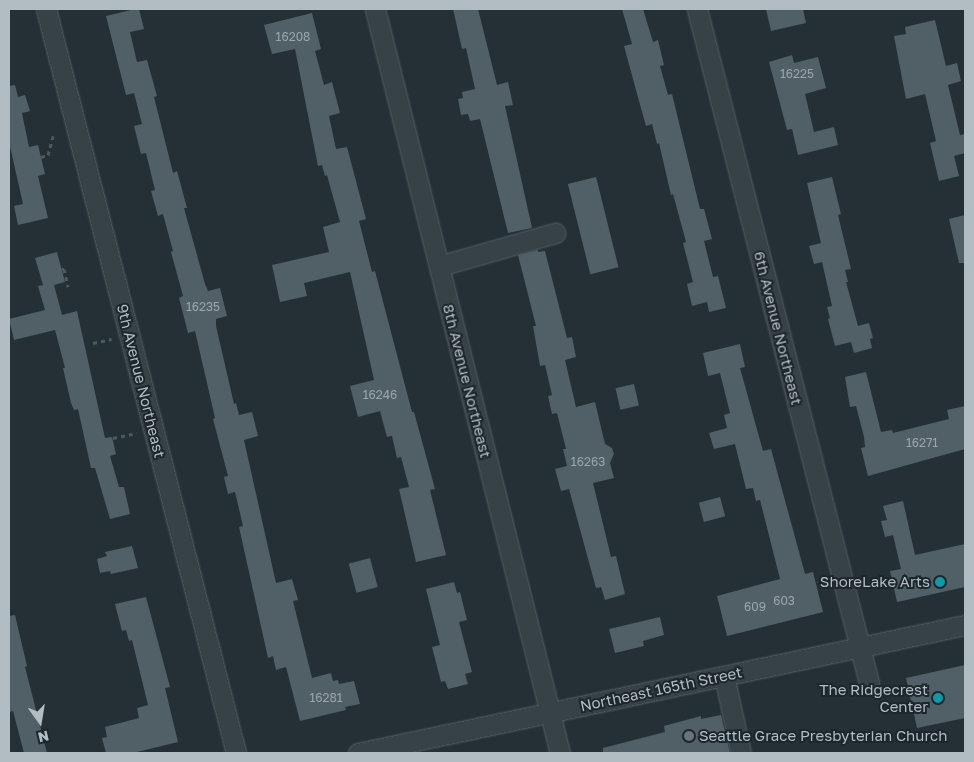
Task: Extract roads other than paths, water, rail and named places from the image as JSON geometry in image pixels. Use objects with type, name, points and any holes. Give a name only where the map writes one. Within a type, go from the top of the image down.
[{"type":"street","name":"9th Avenue Northeast","points":[[46,9],[236,753]]},
{"type":"street","name":"8th Avenue Northeast","points":[[374,9],[560,753]]},
{"type":"street","name":"6th Avenue Northeast","points":[[697,9],[869,683]]},
{"type":"street","points":[[439,266],[556,233]]},
{"type":"street","name":"Northeast 165th Street","points":[[359,753],[965,625]]},
{"type":"street","points":[[724,676],[740,753]]},
{"type":"place","name":"ShoreLake Arts","points":[[940,582]]},
{"type":"place","name":"The Ridgecrest Center","points":[[938,698]]},
{"type":"place","name":"Seattle Grace Presbyterian Church","points":[[689,736]]}]
